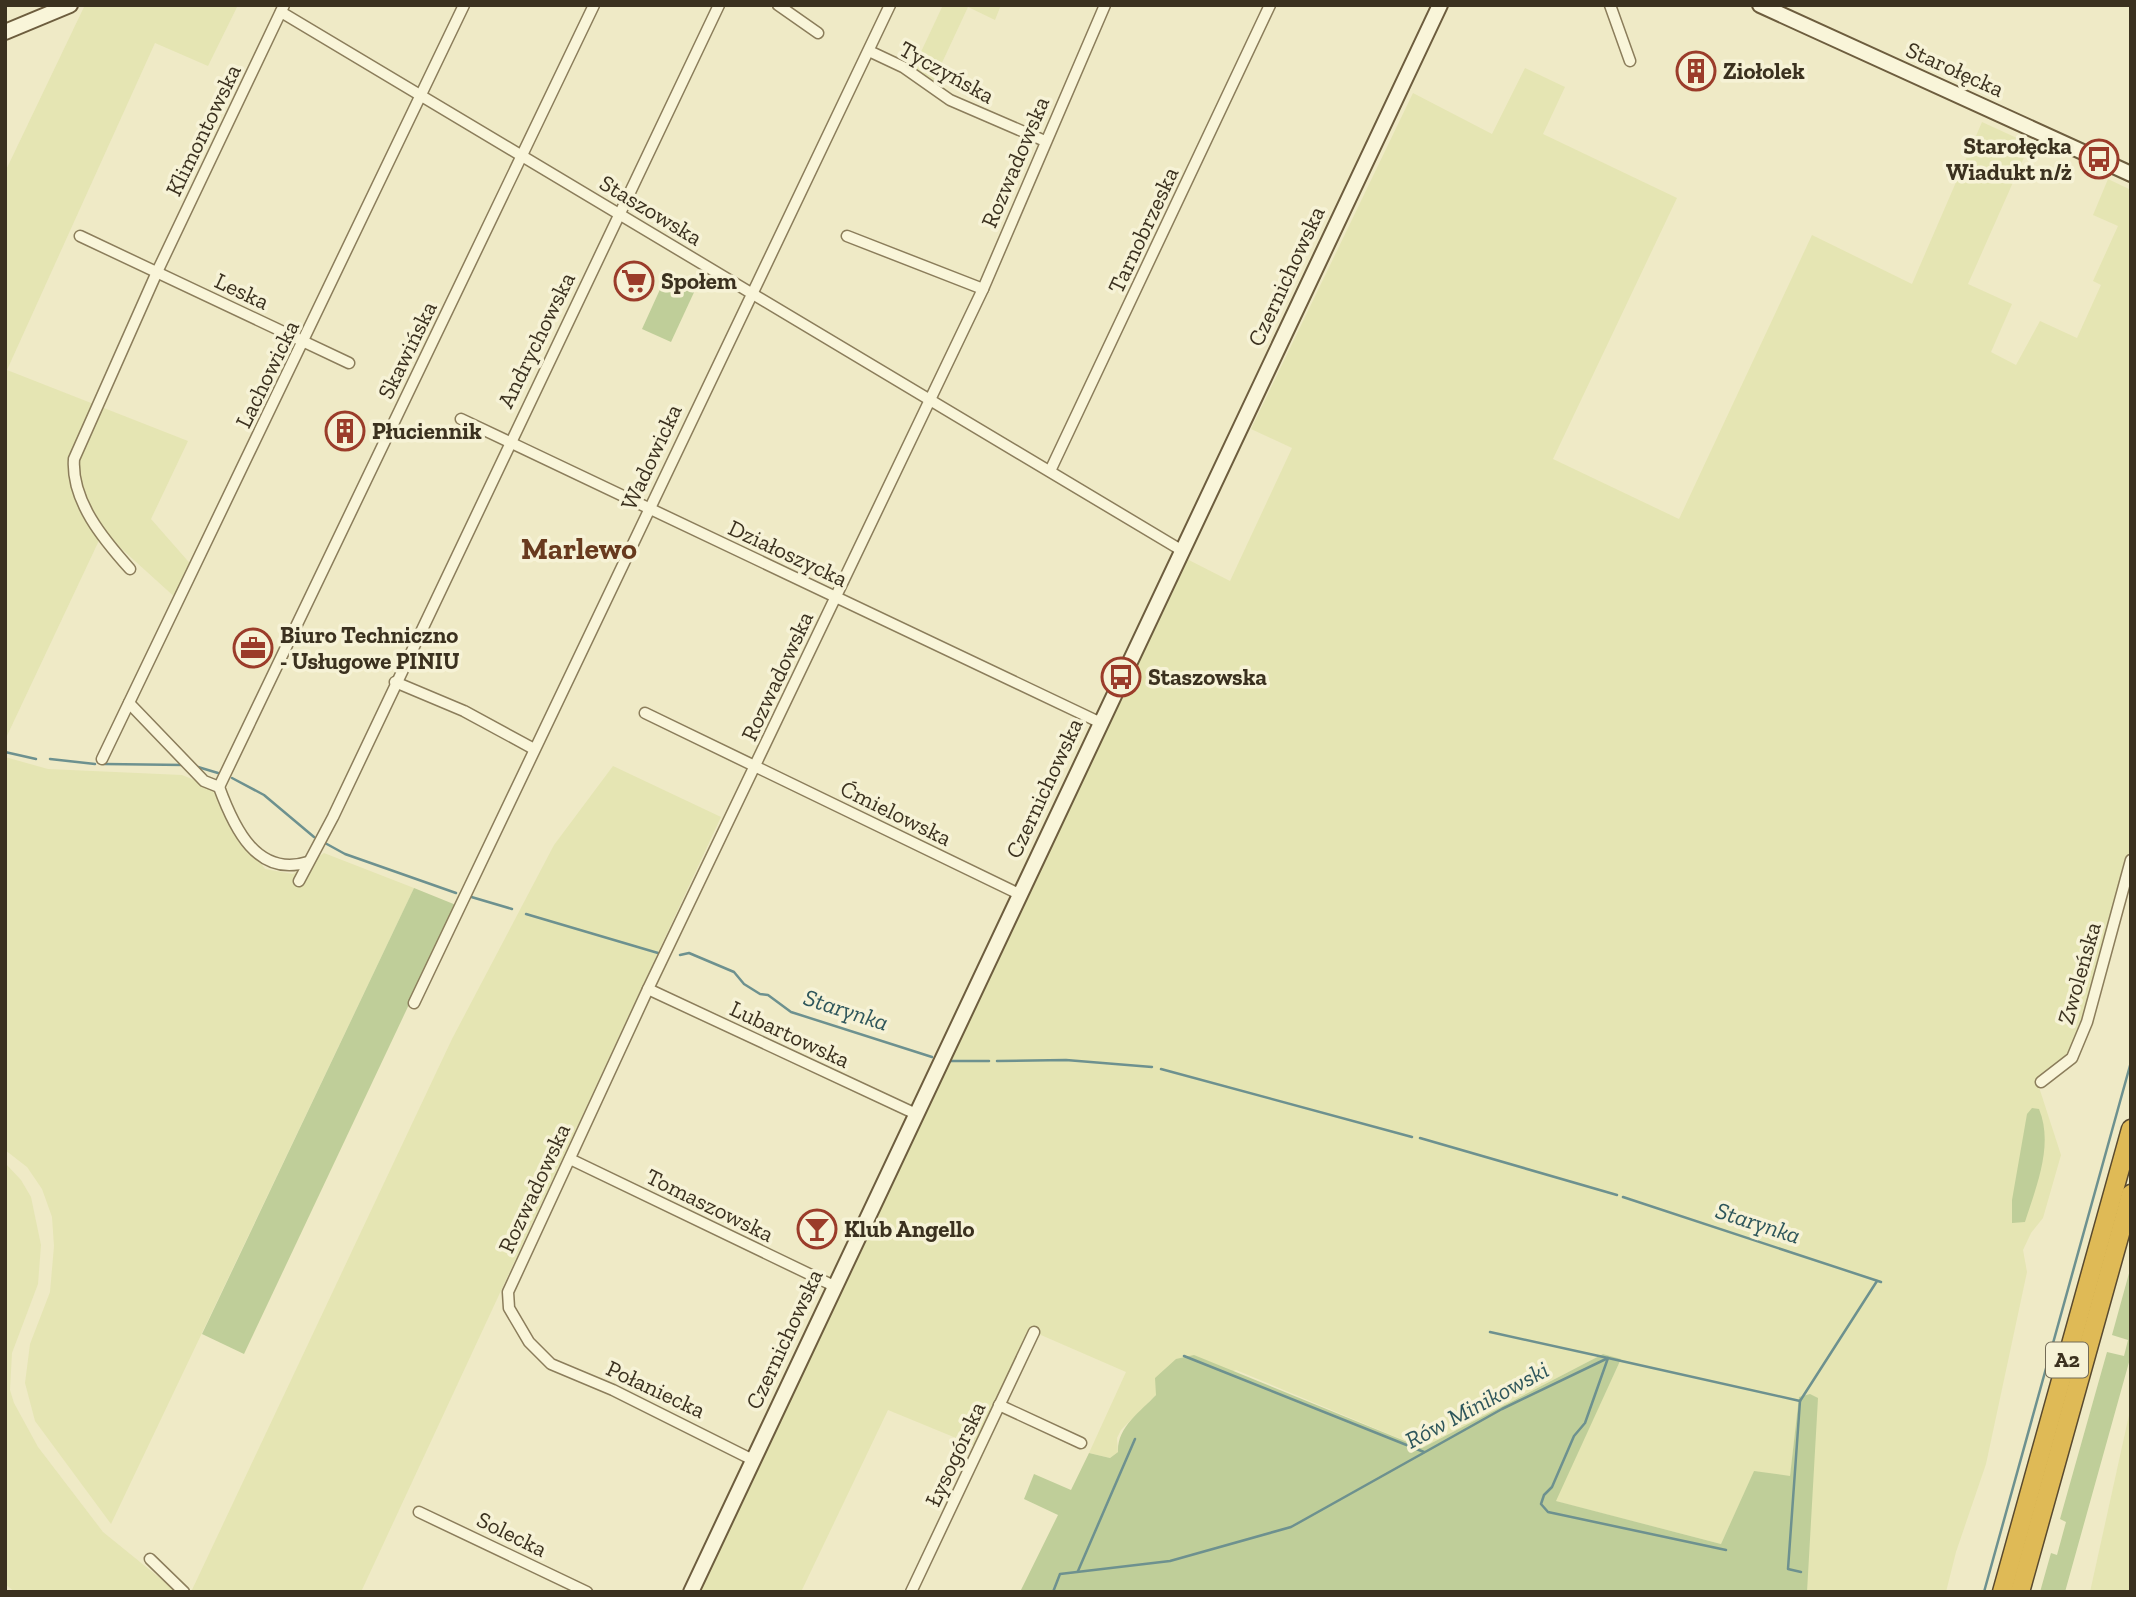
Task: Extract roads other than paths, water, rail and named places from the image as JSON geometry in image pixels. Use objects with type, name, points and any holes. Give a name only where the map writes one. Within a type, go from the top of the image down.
[{"type":"highway","name":"A2","points":[[2002,1592],[2131,1129]]},
{"type":"highway","name":"A2","points":[[2020,1592],[2131,1194]]},
{"type":"street","points":[[5,32],[70,5]]},
{"type":"street","name":"Lachowicka","points":[[102,759],[464,5]]},
{"type":"street","name":"Skawińska","points":[[219,787],[594,5]]},
{"type":"street","name":"Andrychowska","points":[[299,881],[333,817],[719,5]]},
{"type":"street","points":[[778,5],[818,33]]},
{"type":"street","name":"Wadowicka","points":[[414,1003],[750,293],[890,5]]},
{"type":"street","name":"Rozwadowska","points":[[541,1357],[513,1315],[508,1292],[648,989],[983,289],[1105,5]]},
{"type":"street","name":"Tarnobrzeska","points":[[1050,471],[1270,5]]},
{"type":"street","name":"Czernichowska","points":[[691,1592],[1440,5]]},
{"type":"street","points":[[1610,5],[1630,61]]},
{"type":"street","name":"Starołęcka","points":[[1760,5],[2131,174]]},
{"type":"street","name":"Staszowska","points":[[283,9],[421,96],[1181,550]]},
{"type":"street","name":"Klimontowska","points":[[130,569],[108,545],[74,482],[77,450],[157,272],[283,9]]},
{"type":"street","name":"Tyczyńska","points":[[869,51],[903,68],[950,100],[1045,142]]},
{"type":"street","points":[[80,236],[157,272]]},
{"type":"street","points":[[847,236],[983,289]]},
{"type":"street","name":"Leska","points":[[157,272],[349,363]]},
{"type":"street","name":"Działoszycka","points":[[461,419],[1100,722]]},
{"type":"street","points":[[395,682],[464,711],[534,749]]},
{"type":"street","points":[[129,703],[204,781],[219,787],[229,814],[251,845],[268,862],[279,867],[292,867],[309,862]]},
{"type":"street","name":"Ćmielowska","points":[[645,713],[1019,894]]},
{"type":"street","name":"Zwoleńska","points":[[2040,1082],[2072,1058],[2088,1022],[2131,860]]},
{"type":"street","name":"Lubartowska","points":[[648,989],[916,1114]]},
{"type":"street","name":"Tomaszowska","points":[[570,1159],[834,1286]]},
{"type":"street","name":"Łysogórska","points":[[911,1592],[1034,1332]]},
{"type":"street","name":"Połaniecka","points":[[541,1357],[563,1370],[593,1380],[669,1419],[707,1434],[753,1460]]},
{"type":"street","points":[[999,1405],[1081,1443]]},
{"type":"street","name":"Solecka","points":[[419,1512],[587,1592]]},
{"type":"street","points":[[150,1559],[184,1592]]},
{"type":"waterway","name":"Starynka","points":[[5,752],[36,759]]},
{"type":"waterway","name":"Starynka","points":[[50,759],[95,764]]},
{"type":"waterway","name":"Starynka","points":[[104,764],[185,765]]},
{"type":"waterway","name":"Starynka","points":[[198,767],[218,773]]},
{"type":"waterway","name":"Starynka","points":[[232,778],[264,795],[314,837]]},
{"type":"waterway","name":"Starynka","points":[[325,843],[345,854],[456,893]]},
{"type":"waterway","name":"Starynka","points":[[468,896],[512,909]]},
{"type":"waterway","name":"Starynka","points":[[526,914],[658,953]]},
{"type":"waterway","name":"Starynka","points":[[680,955],[689,953],[734,972],[744,984],[760,994],[768,995],[791,1012],[932,1057]]},
{"type":"waterway","name":"Starynka","points":[[997,1061],[1066,1060],[1152,1067]]},
{"type":"waterway","name":"Starynka","points":[[947,1061],[989,1061]]},
{"type":"waterway","points":[[1984,1592],[2131,1062]]},
{"type":"waterway","name":"Starynka","points":[[1161,1069],[1412,1137]]},
{"type":"waterway","name":"Starynka","points":[[1420,1138],[1617,1195]]},
{"type":"waterway","name":"Starynka","points":[[1623,1197],[1881,1282]]},
{"type":"waterway","name":"Rów Minikowski","points":[[1053,1592],[1060,1574],[1170,1561],[1291,1527],[1502,1409],[1608,1358],[1800,1401],[1877,1281]]},
{"type":"waterway","points":[[1490,1332],[1608,1358],[1585,1423],[1574,1436],[1552,1487],[1544,1495],[1541,1504],[1548,1512],[1726,1550]]},
{"type":"waterway","points":[[1184,1356],[1424,1452]]},
{"type":"waterway","points":[[1800,1401],[1788,1569],[1801,1572]]},
{"type":"waterway","points":[[1078,1571],[1135,1439]]},
{"type":"place","name":"Ziołolek","points":[[1696,71]]},
{"type":"place","name":"Starołęcka Wiadukt n/ż","points":[[2099,159]]},
{"type":"place","name":"Społem","points":[[634,281]]},
{"type":"place","name":"Płuciennik","points":[[345,431]]},
{"type":"place","name":"Biuro Techniczno - Usługowe PINIU","points":[[253,648]]},
{"type":"place","name":"Staszowska","points":[[1121,677]]},
{"type":"place","name":"Klub Angello","points":[[817,1229]]},
{"type":"district","name":"Marlewo","points":[[579,549]]}]
